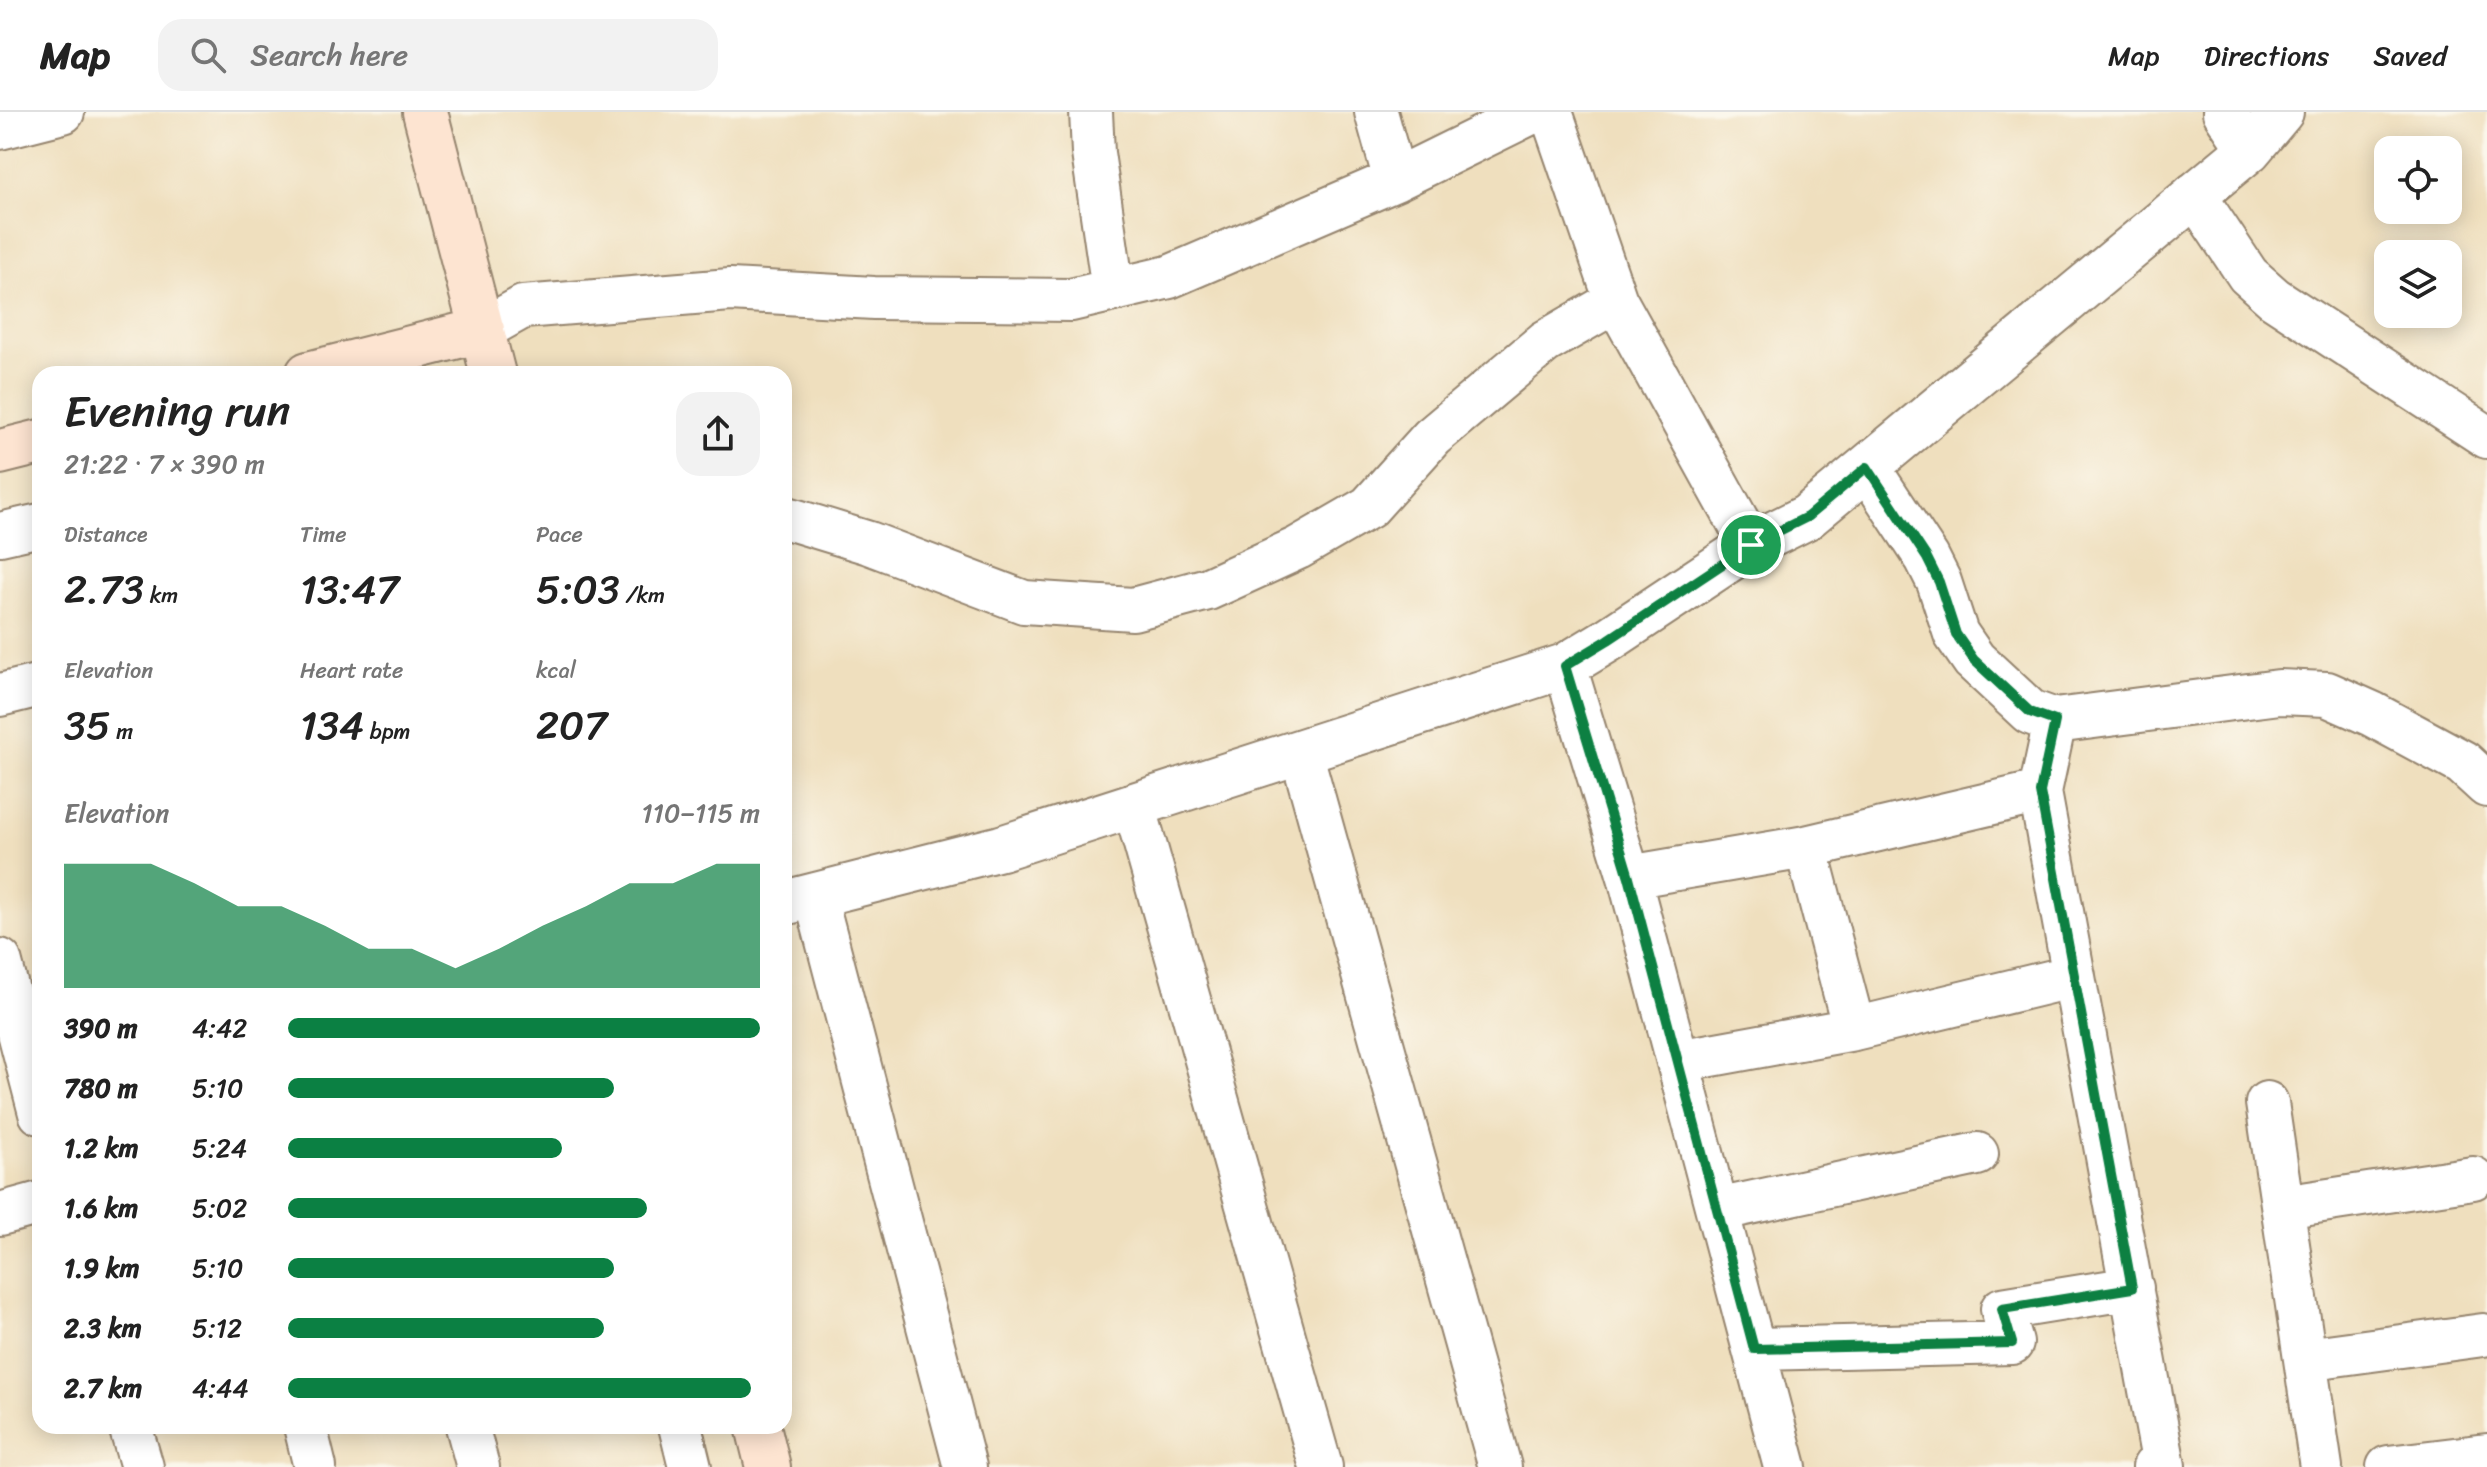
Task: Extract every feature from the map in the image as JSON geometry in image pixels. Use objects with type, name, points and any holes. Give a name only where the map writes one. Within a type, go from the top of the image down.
[{"type":"main road","points":[[425,112],[491,366]]},
{"type":"main road","points":[[340,366],[482,330]]},
{"type":"main road","points":[[0,452],[32,444]]},
{"type":"main road","points":[[760,1434],[768,1467]]},
{"type":"street","points":[[14,121],[63,112]]},
{"type":"street","points":[[1091,112],[1093,153],[1113,290]]},
{"type":"street","points":[[1376,112],[1395,180]]},
{"type":"street","points":[[482,330],[523,307],[730,290],[874,298],[1071,300],[1169,277],[1395,180],[1533,112]]},
{"type":"street","points":[[1551,112],[1616,301],[1751,545]]},
{"type":"street","points":[[2224,112],[2249,150]]},
{"type":"street","points":[[965,1467],[800,899],[1001,848],[1565,666],[1751,545],[1807,517],[2249,150],[2281,112]]},
{"type":"street","points":[[2194,194],[2248,275],[2274,298],[2487,437]]},
{"type":"street","points":[[792,519],[869,543],[1024,602],[1133,609],[1208,589],[1298,548],[1369,507],[1432,437],[1545,342],[1616,301]]},
{"type":"street","points":[[1867,467],[1927,558],[1939,582],[1956,634],[1974,660],[2030,712],[2055,721],[2279,692],[2327,694],[2372,714],[2463,763],[2486,782]]},
{"type":"street","points":[[0,534],[32,527]]},
{"type":"street","points":[[1565,666],[1629,877],[1785,1467]]},
{"type":"street","points":[[0,695],[32,687]]},
{"type":"street","points":[[2055,721],[2040,792],[2132,1288],[2161,1467]]},
{"type":"street","points":[[1301,752],[1500,1467]]},
{"type":"street","points":[[1629,877],[1806,847],[2040,792]]},
{"type":"street","points":[[1134,805],[1321,1467]]},
{"type":"street","points":[[1806,847],[1854,1029]]},
{"type":"street","points":[[0,960],[32,1082]]},
{"type":"street","points":[[1678,1061],[1854,1029],[2074,976]]},
{"type":"street","points":[[2267,1103],[2321,1467]]},
{"type":"street","points":[[1717,1210],[1977,1154]]},
{"type":"street","points":[[2283,1207],[2473,1178]]},
{"type":"street","points":[[0,1214],[32,1205]]},
{"type":"street","points":[[1754,1349],[2012,1343],[2002,1309],[2132,1288]]},
{"type":"street","points":[[2305,1359],[2483,1335]]},
{"type":"street","points":[[132,1434],[142,1467]]},
{"type":"street","points":[[307,1434],[315,1467]]},
{"type":"street","points":[[469,1434],[478,1467]]},
{"type":"street","points":[[682,1434],[690,1467]]},
{"type":"street","points":[[2388,1467],[2487,1455]]},
{"type":"route","points":[[1867,467],[1927,558],[1939,582],[1956,634],[1974,660],[2030,712],[2055,721],[2040,792],[2132,1288],[2002,1309],[2012,1343],[1754,1349],[1629,877],[1565,666],[1751,545],[1807,517],[1867,467]]}]
